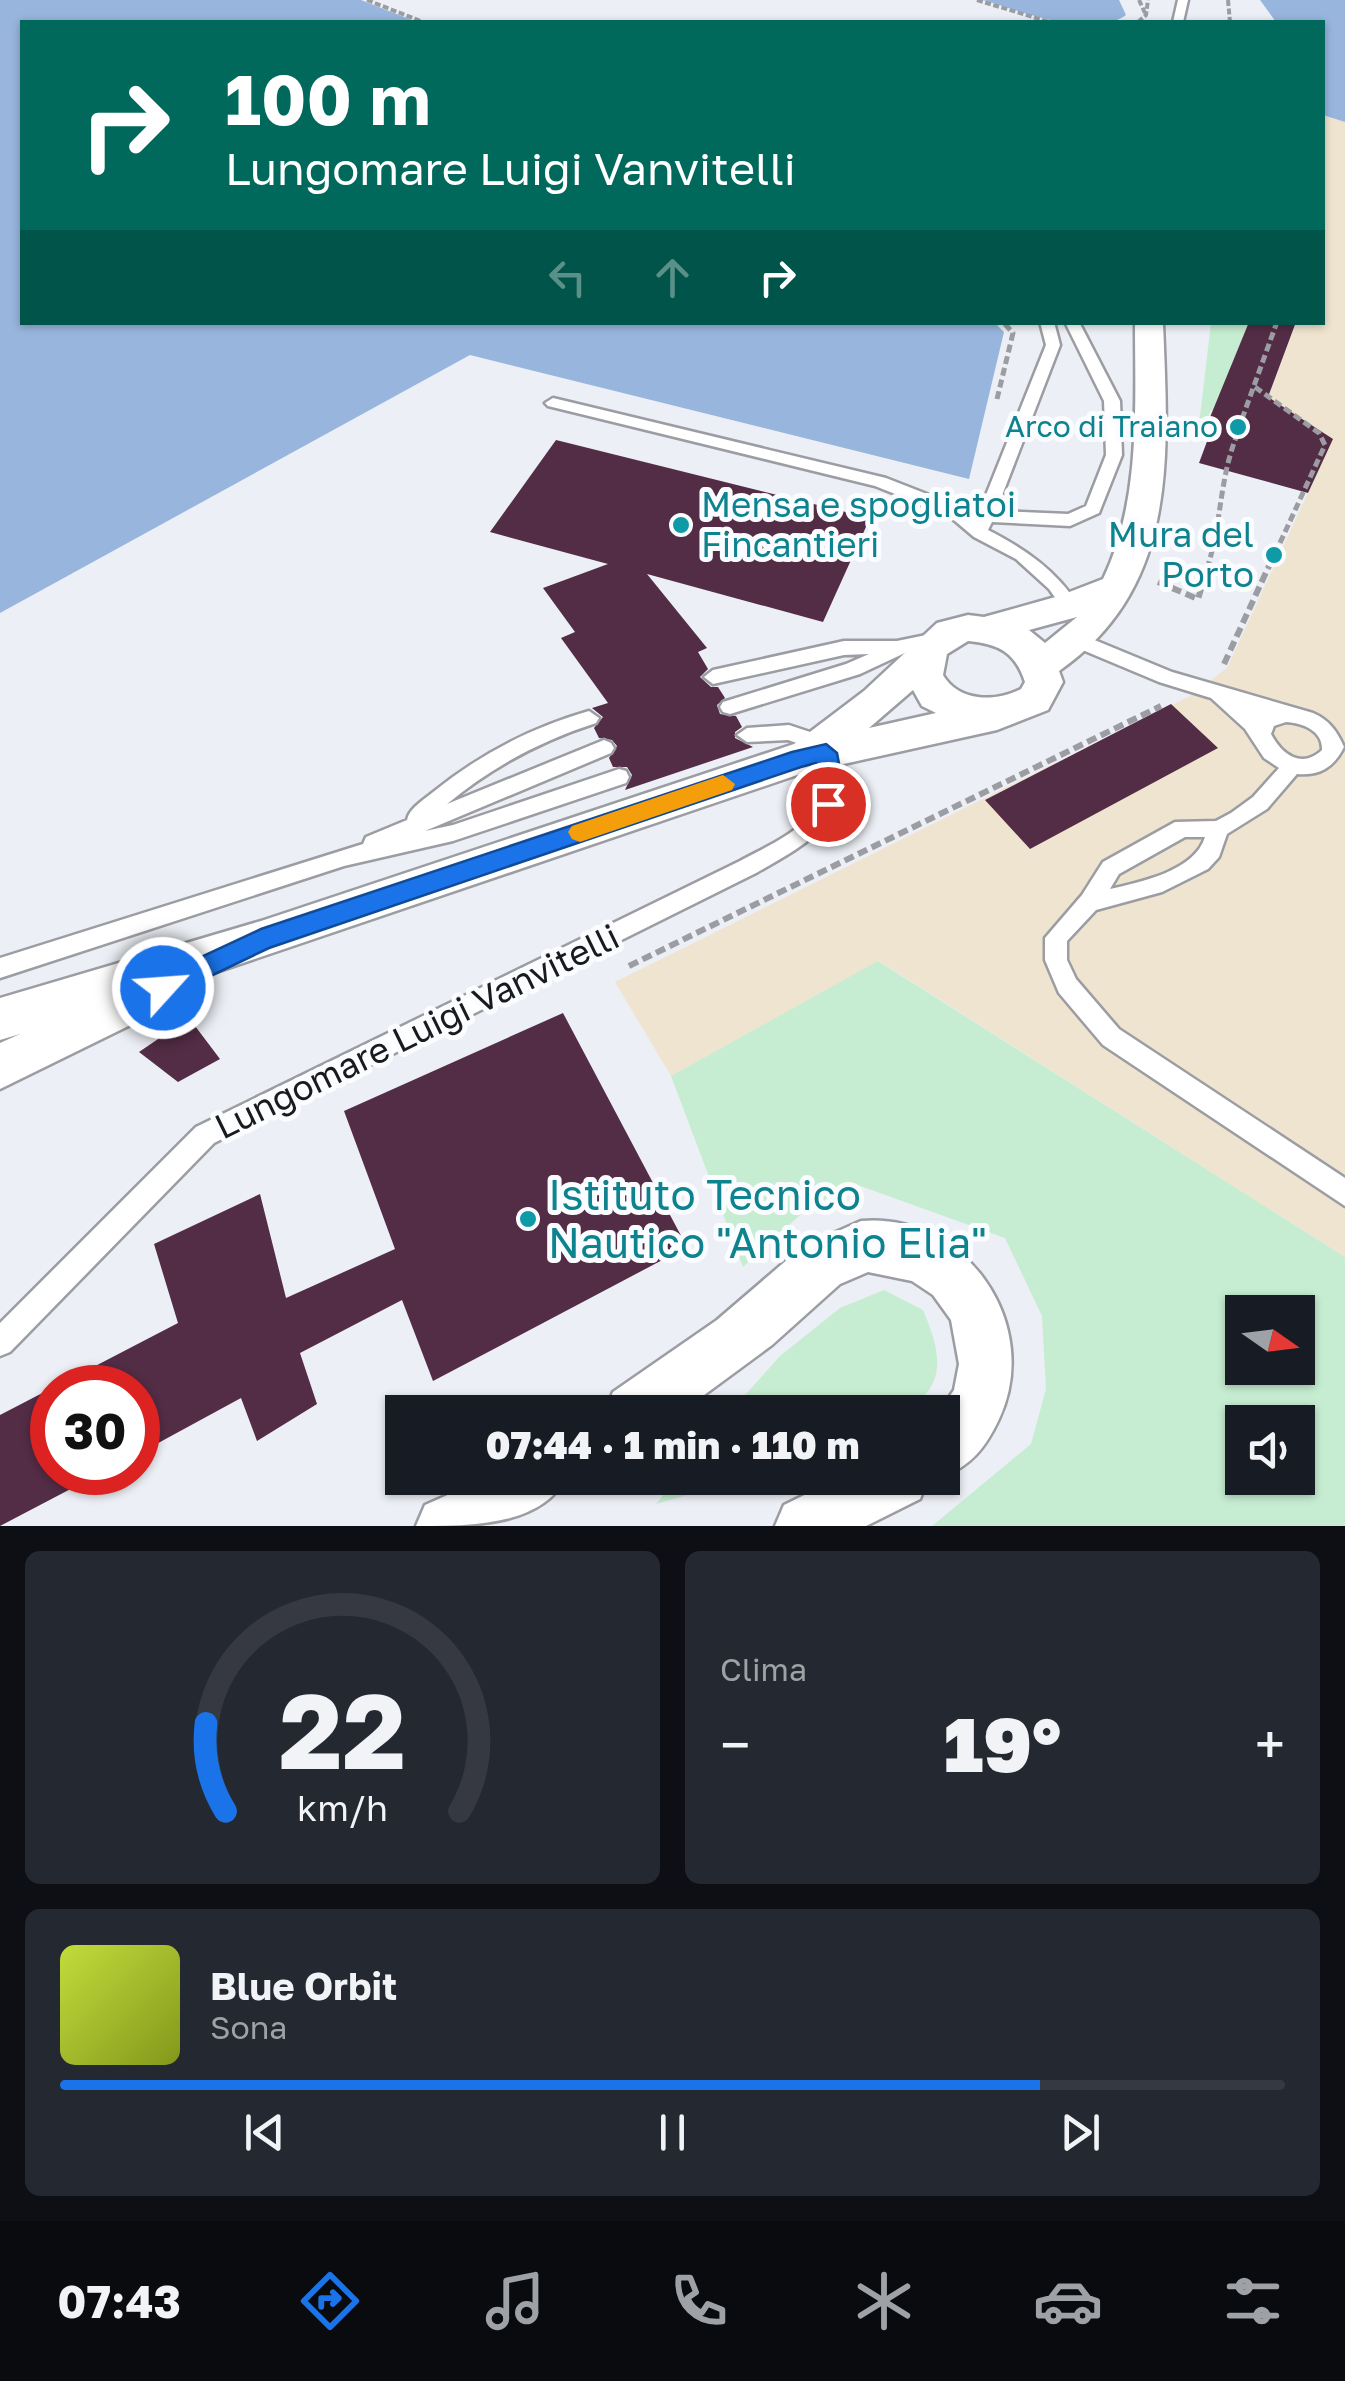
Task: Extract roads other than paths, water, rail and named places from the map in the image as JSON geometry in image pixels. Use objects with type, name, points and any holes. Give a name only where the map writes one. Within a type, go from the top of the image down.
[{"type":"street","points":[[1040,665],[1080,642],[1133,557],[1152,456],[1150,325]]},
{"type":"street","points":[[988,629],[1070,606],[1117,587]]},
{"type":"street","points":[[0,1019],[261,940],[816,751],[997,715],[1030,704],[1043,678],[1040,665],[1014,639],[988,629],[968,628],[921,648],[878,701],[816,751]]},
{"type":"street","points":[[921,648],[930,686],[941,698],[977,714],[997,715]]},
{"type":"street","points":[[0,1067],[261,940]]},
{"type":"street","points":[[657,1395],[770,1313],[826,1260],[865,1246],[910,1250],[943,1265],[977,1310],[990,1370],[960,1437]]},
{"type":"street","points":[[446,1526],[512,1495]]},
{"type":"street","points":[[805,1526],[866,1495]]},
{"type":"lane","points":[[983,524],[1053,345],[1047,325]]},
{"type":"lane","points":[[983,524],[1070,520],[1093,509],[1114,455],[1112,400],[1074,325]]},
{"type":"lane","points":[[553,402],[880,482],[983,524],[1055,585],[1070,606]]},
{"type":"lane","points":[[1080,642],[1166,677],[1318,723],[1345,735]]},
{"type":"lane","points":[[712,677],[844,648],[921,648]]},
{"type":"lane","points":[[730,707],[921,648]]},
{"type":"lane","points":[[1210,691],[1261,734],[1273,754],[1294,765],[1313,767],[1337,760],[1332,738],[1318,723]]},
{"type":"lane","points":[[1261,734],[1266,721],[1286,714]]},
{"type":"lane","points":[[404,828],[467,773],[547,728],[589,718]]},
{"type":"lane","points":[[746,735],[789,732],[816,751]]},
{"type":"lane","points":[[344,857],[404,828],[604,748]]},
{"type":"lane","name":"Lungomare Luigi Vanvitelli","points":[[0,1342],[205,1135],[748,868],[806,832],[821,816],[833,790],[816,751]]},
{"type":"lane","points":[[1294,765],[1260,802],[1218,829],[1182,828],[1111,868],[1090,902],[1056,938],[1056,960],[1067,986],[1094,1020],[1147,1062],[1345,1193]]},
{"type":"lane","points":[[0,968],[344,857],[453,834],[618,777]]},
{"type":"lane","points":[[1090,902],[1134,895],[1192,866],[1210,852],[1218,829]]},
{"type":"water","points":[[0,0],[361,0],[412,20],[20,20],[20,325],[997,325],[1004,332],[969,479],[470,355],[0,613]]},
{"type":"water","points":[[983,0],[1119,0],[1126,15],[1116,20],[1052,20]]},
{"type":"water","points":[[1260,0],[1345,0],[1345,122],[1325,116],[1325,20],[1275,20]]},
{"type":"place","name":"Arco di Traiano","points":[[1238,427]]},
{"type":"place","name":"Mensa e spogliatoi Fincantieri","points":[[681,525]]},
{"type":"place","name":"Mura del Porto","points":[[1274,555]]},
{"type":"place","name":"Istituto Tecnico Nautico \"Antonio Elia\"","points":[[528,1219]]}]
